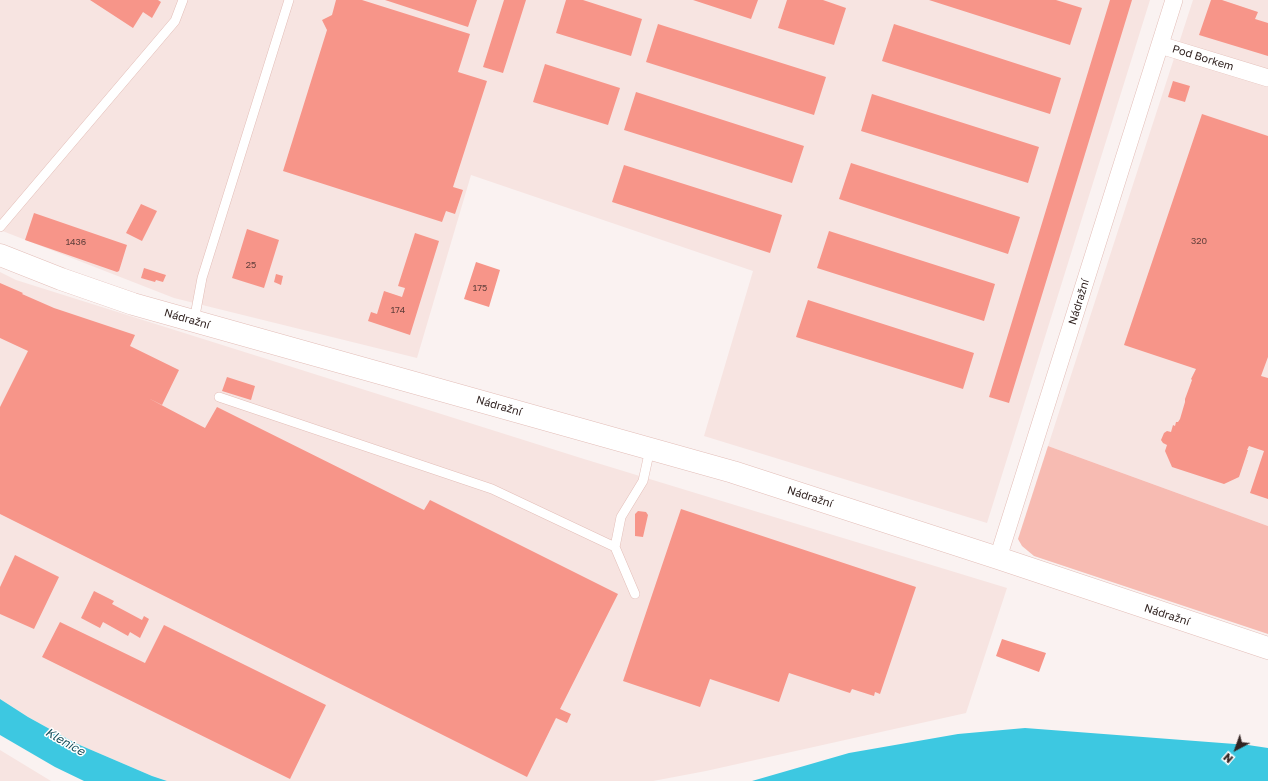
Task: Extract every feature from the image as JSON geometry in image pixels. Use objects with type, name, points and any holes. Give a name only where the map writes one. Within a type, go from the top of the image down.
[{"type":"street","name":"Pod Borkem","points":[[1174,0],[1160,45],[1268,78]]},
{"type":"street","name":"Nádražní","points":[[998,558],[1160,45]]},
{"type":"street","name":"Nádražní","points":[[0,255],[31,268],[133,304],[734,472],[1268,648]]},
{"type":"lane","points":[[0,227],[175,21],[183,0]]},
{"type":"lane","points":[[194,321],[202,278],[289,0]]},
{"type":"lane","points":[[220,397],[492,489],[615,547]]},
{"type":"lane","points":[[635,594],[615,547],[621,517],[643,481],[650,449]]},
{"type":"shaded area","points":[[0,0],[1150,0],[987,523],[704,436],[753,271],[471,175],[417,358],[174,298],[0,230]]},
{"type":"shaded area","points":[[1193,0],[1268,0],[1268,526],[1048,446]]},
{"type":"shaded area","points":[[0,272],[16,280],[584,459],[1007,588],[966,713],[706,771],[653,781],[167,781],[75,743],[28,717],[0,699]]},
{"type":"shaded area","points":[[1048,446],[1268,526],[1268,634],[1034,556],[1022,546],[1018,539]]},
{"type":"shaded area","points":[[0,750],[51,781],[0,781]]},
{"type":"water","name":"Klenice","points":[[0,699],[28,717],[75,743],[167,781],[84,781],[55,767],[0,735]]},
{"type":"water","points":[[1025,728],[1248,745],[1268,748],[1268,781],[752,781],[849,753],[958,734]]},
{"type":"building","points":[[90,0],[158,0],[161,2],[152,18],[143,12],[133,28]]},
{"type":"building","points":[[336,0],[362,0],[470,34],[458,72],[487,81],[453,187],[463,190],[455,214],[446,211],[442,222],[283,171],[327,30],[322,20],[332,15]]},
{"type":"building","points":[[385,0],[477,0],[468,27]]},
{"type":"building","points":[[504,0],[526,0],[503,73],[483,67]]},
{"type":"building","points":[[566,0],[583,0],[642,19],[631,56],[556,33]]},
{"type":"building","points":[[693,0],[758,0],[751,19]]},
{"type":"building","points":[[787,0],[823,0],[846,8],[834,45],[778,28]]},
{"type":"building","points":[[929,0],[1056,0],[1082,8],[1070,45]]},
{"type":"building","points":[[1110,0],[1132,0],[1009,403],[989,397]]},
{"type":"building","points":[[1211,0],[1222,0],[1258,12],[1255,19],[1268,23],[1268,56],[1199,35]]},
{"type":"building","points":[[658,24],[826,77],[814,115],[646,62]]},
{"type":"building","points":[[894,24],[1061,78],[1050,114],[882,61]]},
{"type":"building","points":[[545,64],[620,88],[608,125],[533,102]]},
{"type":"building","points":[[1173,81],[1190,86],[1185,102],[1168,97]]},
{"type":"building","points":[[636,92],[804,146],[792,183],[624,130]]},
{"type":"building","points":[[872,94],[1039,147],[1028,183],[861,131]]},
{"type":"building","points":[[1202,114],[1268,136],[1268,357],[1261,376],[1268,378],[1268,499],[1250,493],[1264,451],[1249,446],[1239,477],[1224,484],[1172,467],[1165,451],[1167,445],[1161,440],[1164,433],[1167,431],[1171,432],[1173,425],[1175,426],[1176,422],[1180,419],[1192,380],[1191,379],[1196,369],[1124,345]]},
{"type":"building","points":[[851,163],[1020,217],[1008,254],[839,199]]},
{"type":"building","points":[[624,165],[782,215],[770,253],[612,202]]},
{"type":"building","points":[[141,204],[157,211],[142,241],[126,233]]},
{"type":"building","points":[[34,213],[127,245],[119,271],[117,272],[25,240]]},
{"type":"building","points":[[247,229],[279,240],[264,288],[232,278]]},
{"type":"building","points":[[829,231],[995,284],[984,321],[817,268]]},
{"type":"building","points":[[415,233],[439,241],[410,335],[368,321],[371,312],[377,314],[384,291],[402,297],[405,288],[398,286]]},
{"type":"building","points":[[476,262],[500,270],[489,307],[464,299]]},
{"type":"building","points":[[144,268],[166,275],[163,282],[156,280],[155,282],[141,278]]},
{"type":"building","points":[[276,274],[283,276],[281,285],[274,282]]},
{"type":"building","points":[[0,283],[54,308],[135,335],[130,346],[179,370],[162,405],[148,398],[205,428],[217,407],[424,510],[430,500],[618,594],[560,709],[571,714],[567,723],[556,718],[527,777],[0,514],[0,407],[28,351],[0,338]]},
{"type":"building","points":[[808,300],[974,353],[963,389],[796,337]]},
{"type":"building","points":[[227,377],[255,386],[251,400],[222,391]]},
{"type":"building","points":[[681,509],[916,587],[880,694],[875,692],[874,696],[852,689],[850,693],[789,673],[779,702],[710,679],[700,707],[623,681]]},
{"type":"building","points":[[638,511],[646,512],[648,515],[643,537],[635,536],[635,514]]},
{"type":"building","points":[[15,555],[59,577],[34,629],[0,614],[0,587]]},
{"type":"building","points":[[94,591],[114,601],[112,604],[142,620],[144,616],[149,619],[140,638],[130,632],[128,636],[103,622],[100,628],[81,618]]},
{"type":"building","points":[[60,622],[145,663],[164,625],[326,705],[290,779],[42,657]]},
{"type":"building","points":[[1002,639],[1046,653],[1039,672],[996,656]]}]
